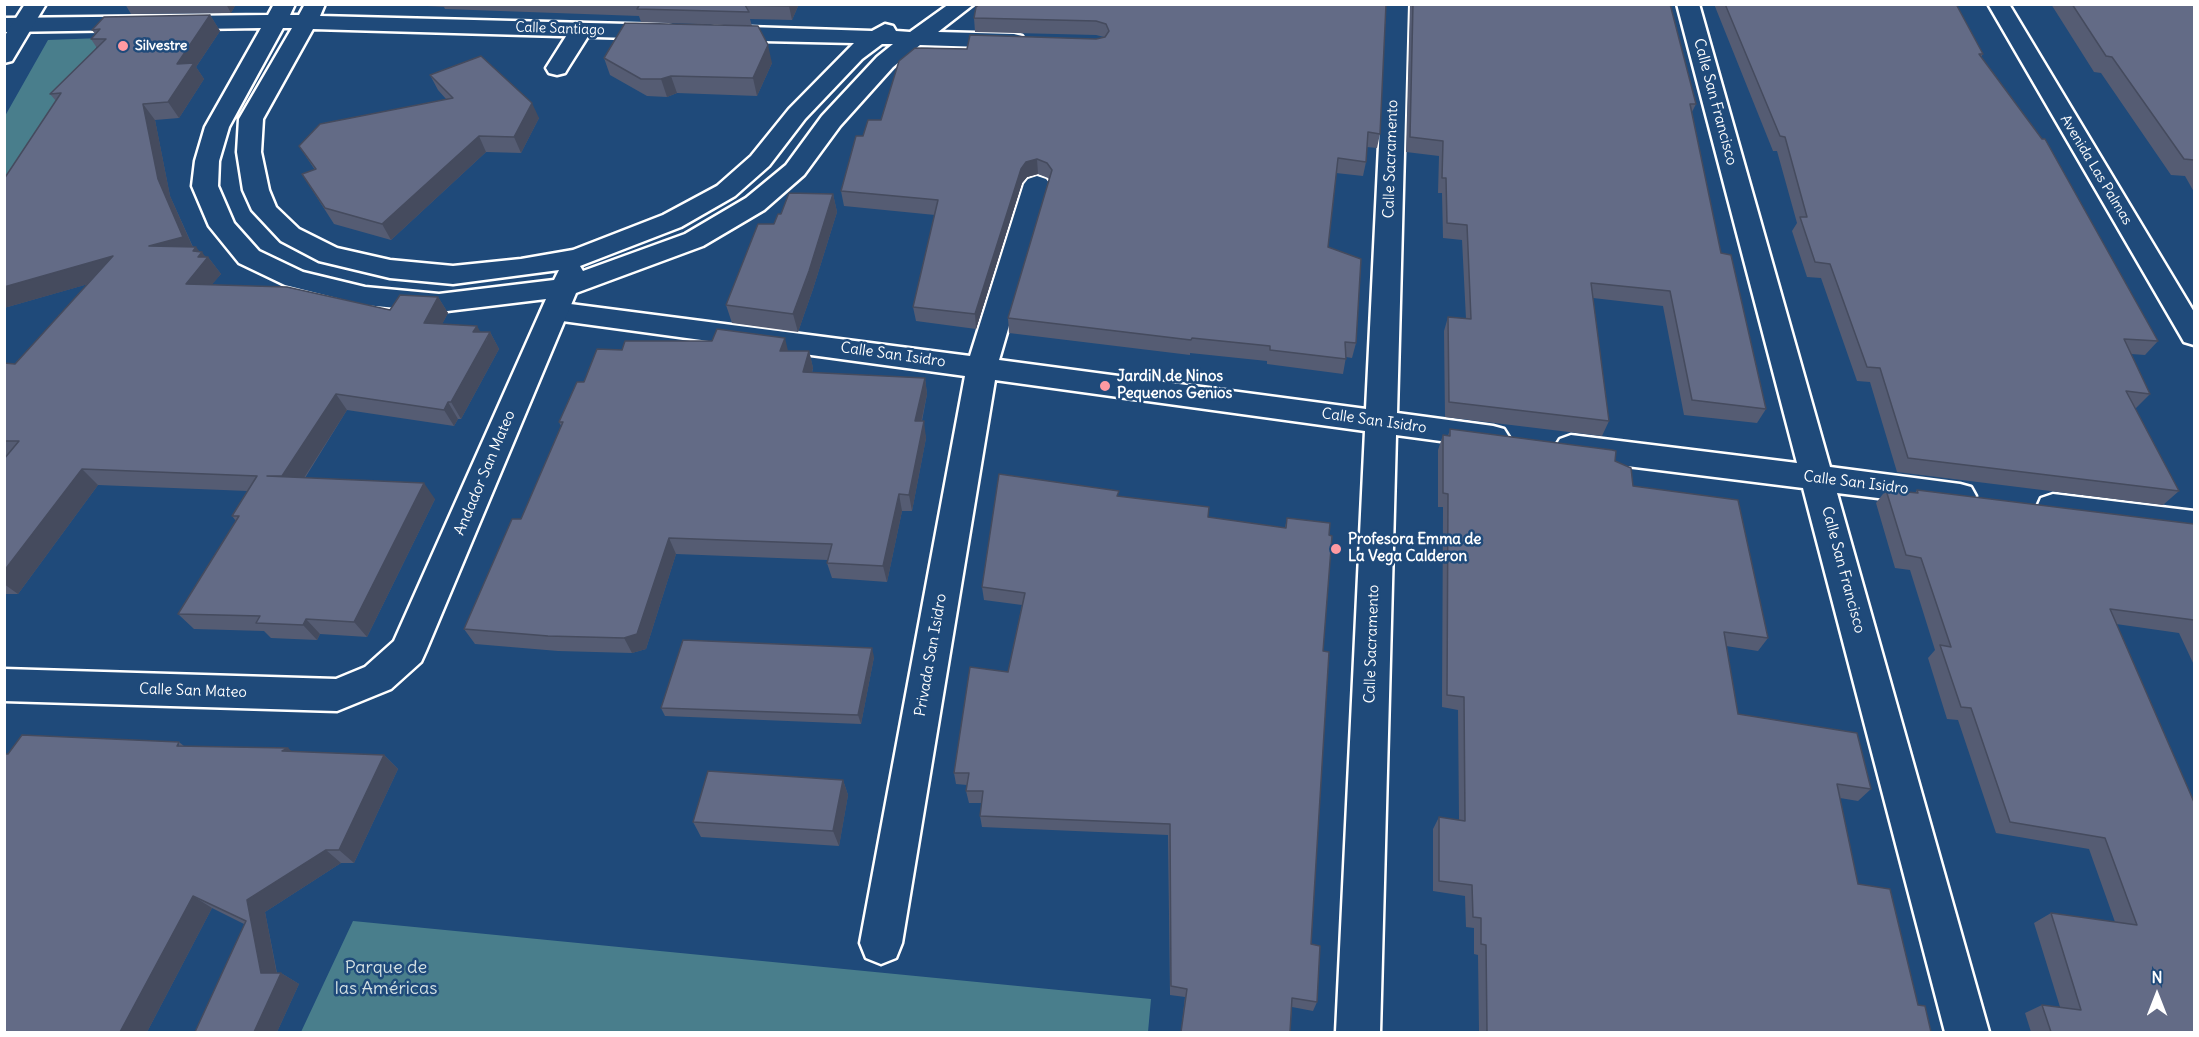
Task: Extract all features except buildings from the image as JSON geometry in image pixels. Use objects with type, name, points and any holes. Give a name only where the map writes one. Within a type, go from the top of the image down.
[{"type":"street","points":[[4,56],[14,25],[36,4]]},
{"type":"street","points":[[312,13],[251,119],[249,152],[256,190],[265,210],[290,236],[329,255],[390,269],[453,275],[521,268],[579,258],[672,221],[726,191],[760,161],[779,140],[797,114],[854,54],[924,4]]},
{"type":"street","points":[[280,13],[217,127],[207,161],[205,186],[222,226],[249,257],[295,279],[365,296],[439,303],[559,299],[694,240],[755,204],[795,170],[831,121],[885,62],[964,4]]},
{"type":"street","name":"Calle Sacramento","points":[[1358,1032],[1397,4]]},
{"type":"street","name":"Calle San Francisco","points":[[1688,4],[1967,1032]]},
{"type":"street","name":"Avenida Las Palmas","points":[[1998,4],[2194,335]]},
{"type":"street","name":"Calle Santiago","points":[[14,25],[312,13],[581,30],[1040,42]]},
{"type":"street","points":[[557,68],[581,30]]},
{"type":"street","points":[[779,140],[813,145]]},
{"type":"street","name":"Privada San Isidro","points":[[881,944],[982,367],[1037,184]]},
{"type":"street","points":[[222,226],[265,210]]},
{"type":"street","name":"Andador San Mateo","points":[[378,678],[408,651],[559,299],[579,258]]},
{"type":"street","name":"Calle San Isidro","points":[[559,299],[982,367],[1381,422],[1983,499]]},
{"type":"street","points":[[2030,504],[2194,524]]},
{"type":"street","name":"Calle San Mateo","points":[[4,684],[337,695],[378,678]]},
{"type":"green space","points":[[101,38],[5,227],[5,116],[48,40]]},
{"type":"green space","name":"Parque de las Américas","points":[[353,921],[1151,999],[1148,1032],[301,1032]]},
{"type":"place","name":"Silvestre","points":[[123,46]]},
{"type":"place","name":"JardiN de Ninos Pequenos Genios","points":[[1105,386]]},
{"type":"place","name":"Profesora Emma de La Vega Calderon","points":[[1336,549]]}]
